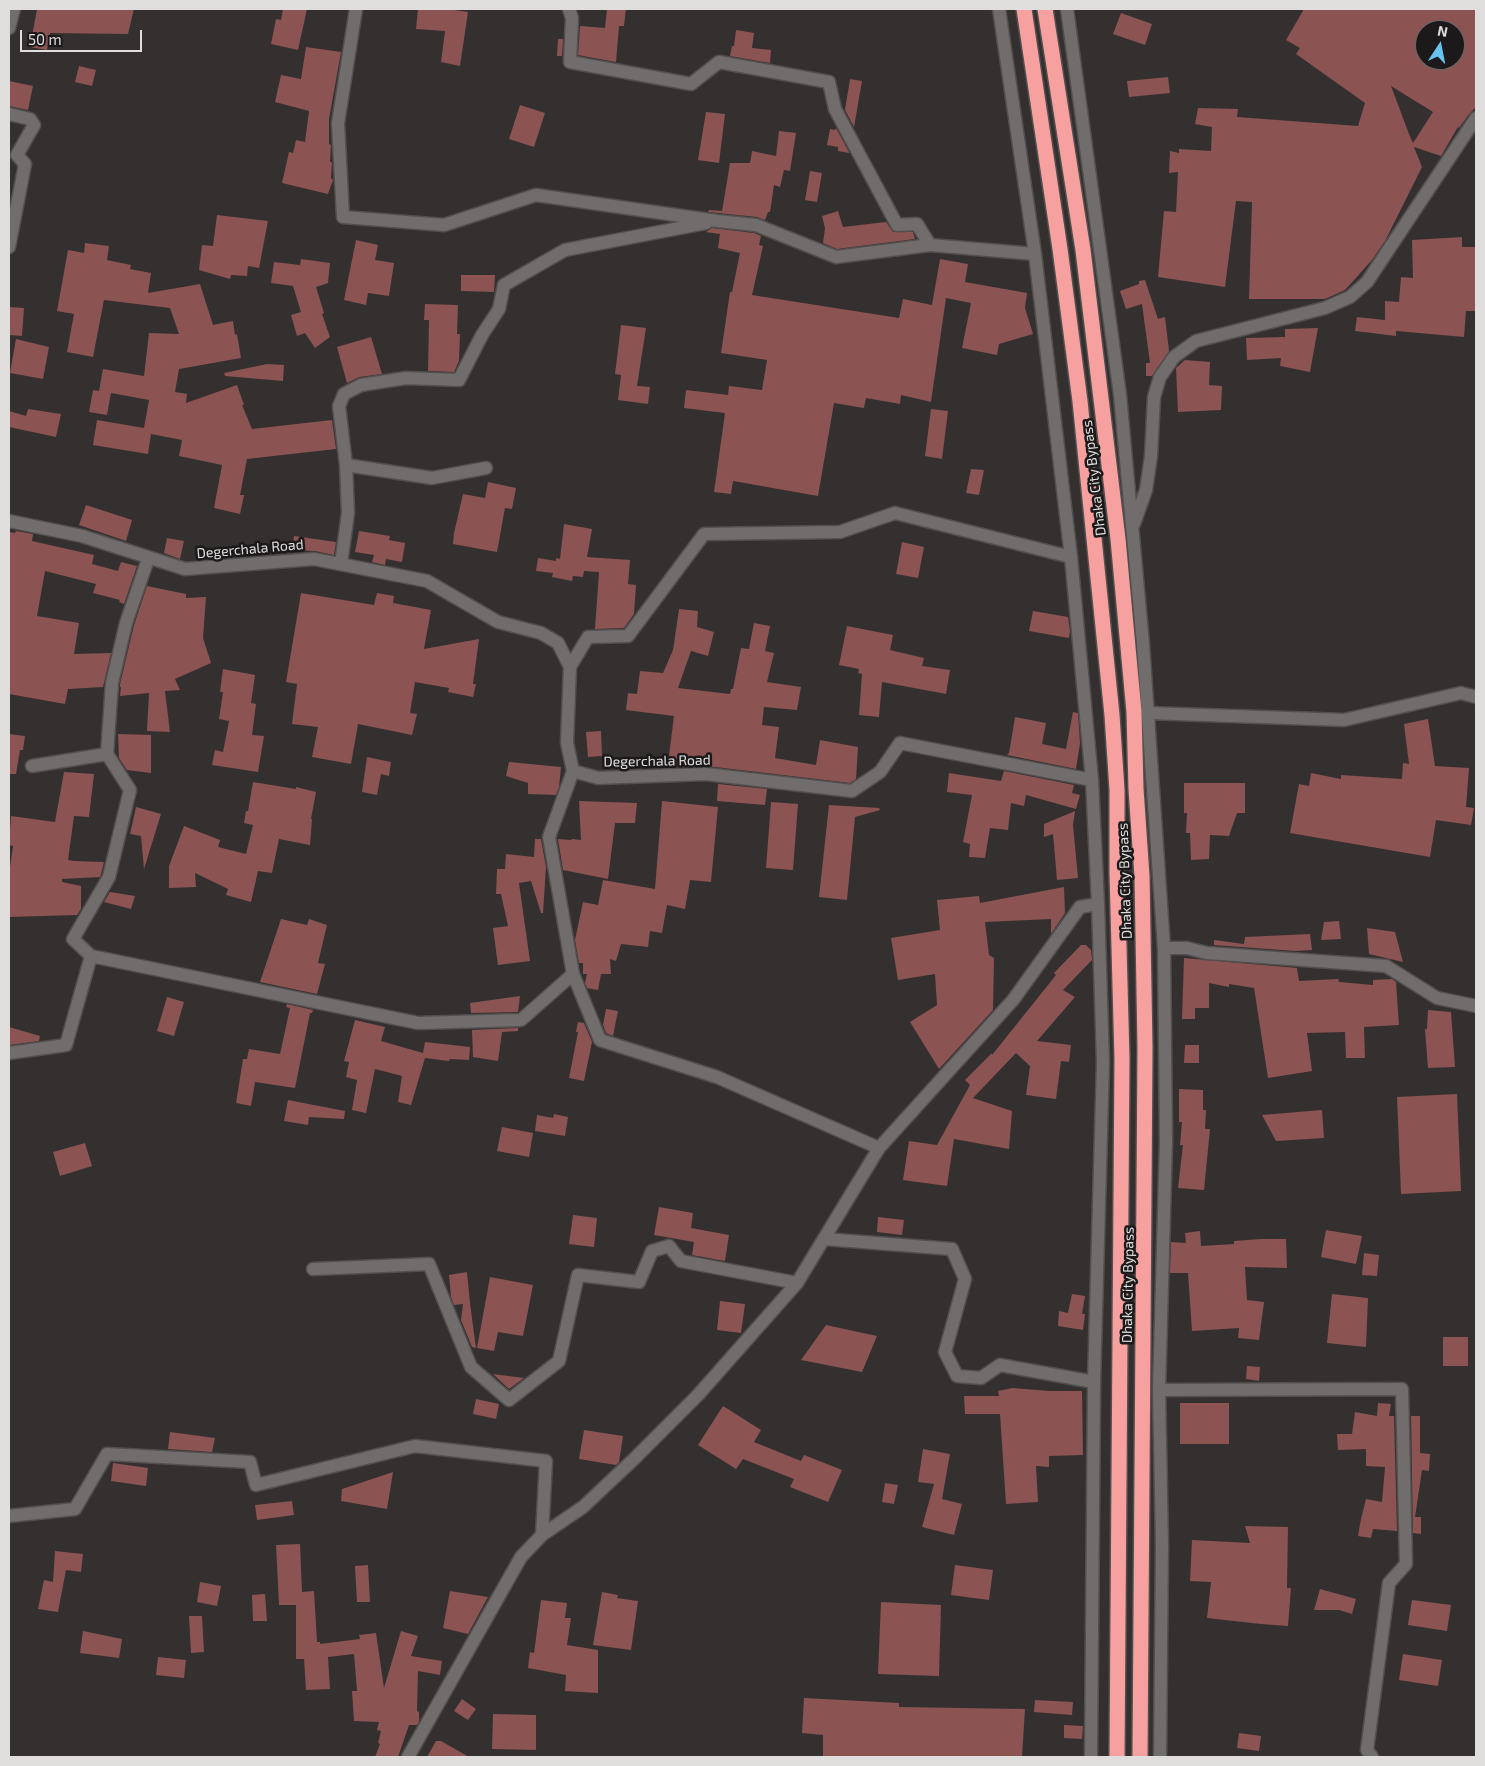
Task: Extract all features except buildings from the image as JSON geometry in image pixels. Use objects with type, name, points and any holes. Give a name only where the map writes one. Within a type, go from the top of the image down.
[{"type":"highway","name":"Dhaka City Bypass","points":[[1024,9],[1059,240],[1080,401],[1111,705],[1117,790],[1117,874],[1122,1058],[1117,1757]]},
{"type":"highway","name":"Dhaka City Bypass","points":[[1044,9],[1084,259],[1118,539],[1134,712],[1136,789],[1142,876],[1145,1048],[1140,1757]]},
{"type":"street","points":[[9,28],[14,9]]},
{"type":"street","points":[[356,9],[338,123],[343,217],[444,226],[536,195],[717,222],[756,225],[836,256],[930,245],[1035,254]]},
{"type":"street","points":[[569,9],[572,18],[570,62],[691,84],[718,62],[829,82],[835,109],[897,225],[917,224],[930,245]]},
{"type":"street","points":[[999,9],[1035,254],[1071,557],[1092,780],[1103,1062],[1094,1382],[1092,1757]]},
{"type":"street","points":[[1067,9],[1120,395],[1148,713],[1164,948],[1166,1141],[1159,1390],[1162,1545],[1160,1757]]},
{"type":"street","points":[[9,114],[30,119],[34,125],[17,155],[25,164],[9,248]]},
{"type":"street","points":[[1132,528],[1146,490],[1151,456],[1154,397],[1160,377],[1174,357],[1196,341],[1326,308],[1350,297],[1367,282],[1476,118]]},
{"type":"street","points":[[342,564],[348,513],[346,465],[339,406],[344,394],[361,385],[406,378],[458,380],[482,335],[499,309],[504,284],[565,250],[717,222]]},
{"type":"street","points":[[346,465],[432,478],[486,468]]},
{"type":"street","points":[[570,667],[588,637],[628,636],[704,534],[840,532],[895,513],[1071,557]]},
{"type":"street","name":"Degerchala Road","points":[[9,521],[82,536],[185,569],[314,559],[428,582],[498,622],[541,633],[558,643],[570,667],[567,744],[573,771],[598,778],[706,774],[852,790],[880,772],[900,743],[1092,780]]},
{"type":"street","points":[[146,564],[126,623],[112,683],[106,754],[130,790],[109,876],[73,939],[91,956],[418,1023],[521,1020],[573,974]]},
{"type":"street","points":[[1148,713],[1344,720],[1461,693],[1476,697]]},
{"type":"street","points":[[32,766],[106,754]]},
{"type":"street","points":[[573,771],[549,837],[573,974],[600,1040],[717,1076],[879,1148]]},
{"type":"street","points":[[408,1757],[521,1557],[542,1535],[583,1507],[635,1458],[698,1395],[797,1283],[879,1148],[1013,1000],[1080,907],[1098,904]]},
{"type":"street","points":[[1164,948],[1187,948],[1207,953],[1386,966],[1437,998],[1476,1006]]},
{"type":"street","points":[[9,1053],[66,1045],[91,956]]},
{"type":"street","points":[[824,1239],[952,1249],[964,1279],[945,1352],[957,1376],[982,1378],[1000,1365],[1094,1382]]},
{"type":"street","points":[[313,1269],[429,1264],[471,1367],[509,1400],[559,1362],[578,1275],[639,1282],[652,1251],[669,1246],[681,1261],[797,1283]]},
{"type":"street","points":[[1159,1390],[1402,1388],[1406,1564],[1389,1583],[1367,1750],[1372,1757]]},
{"type":"street","points":[[9,1516],[75,1508],[107,1454],[250,1462],[256,1485],[416,1446],[546,1461],[542,1535]]}]
